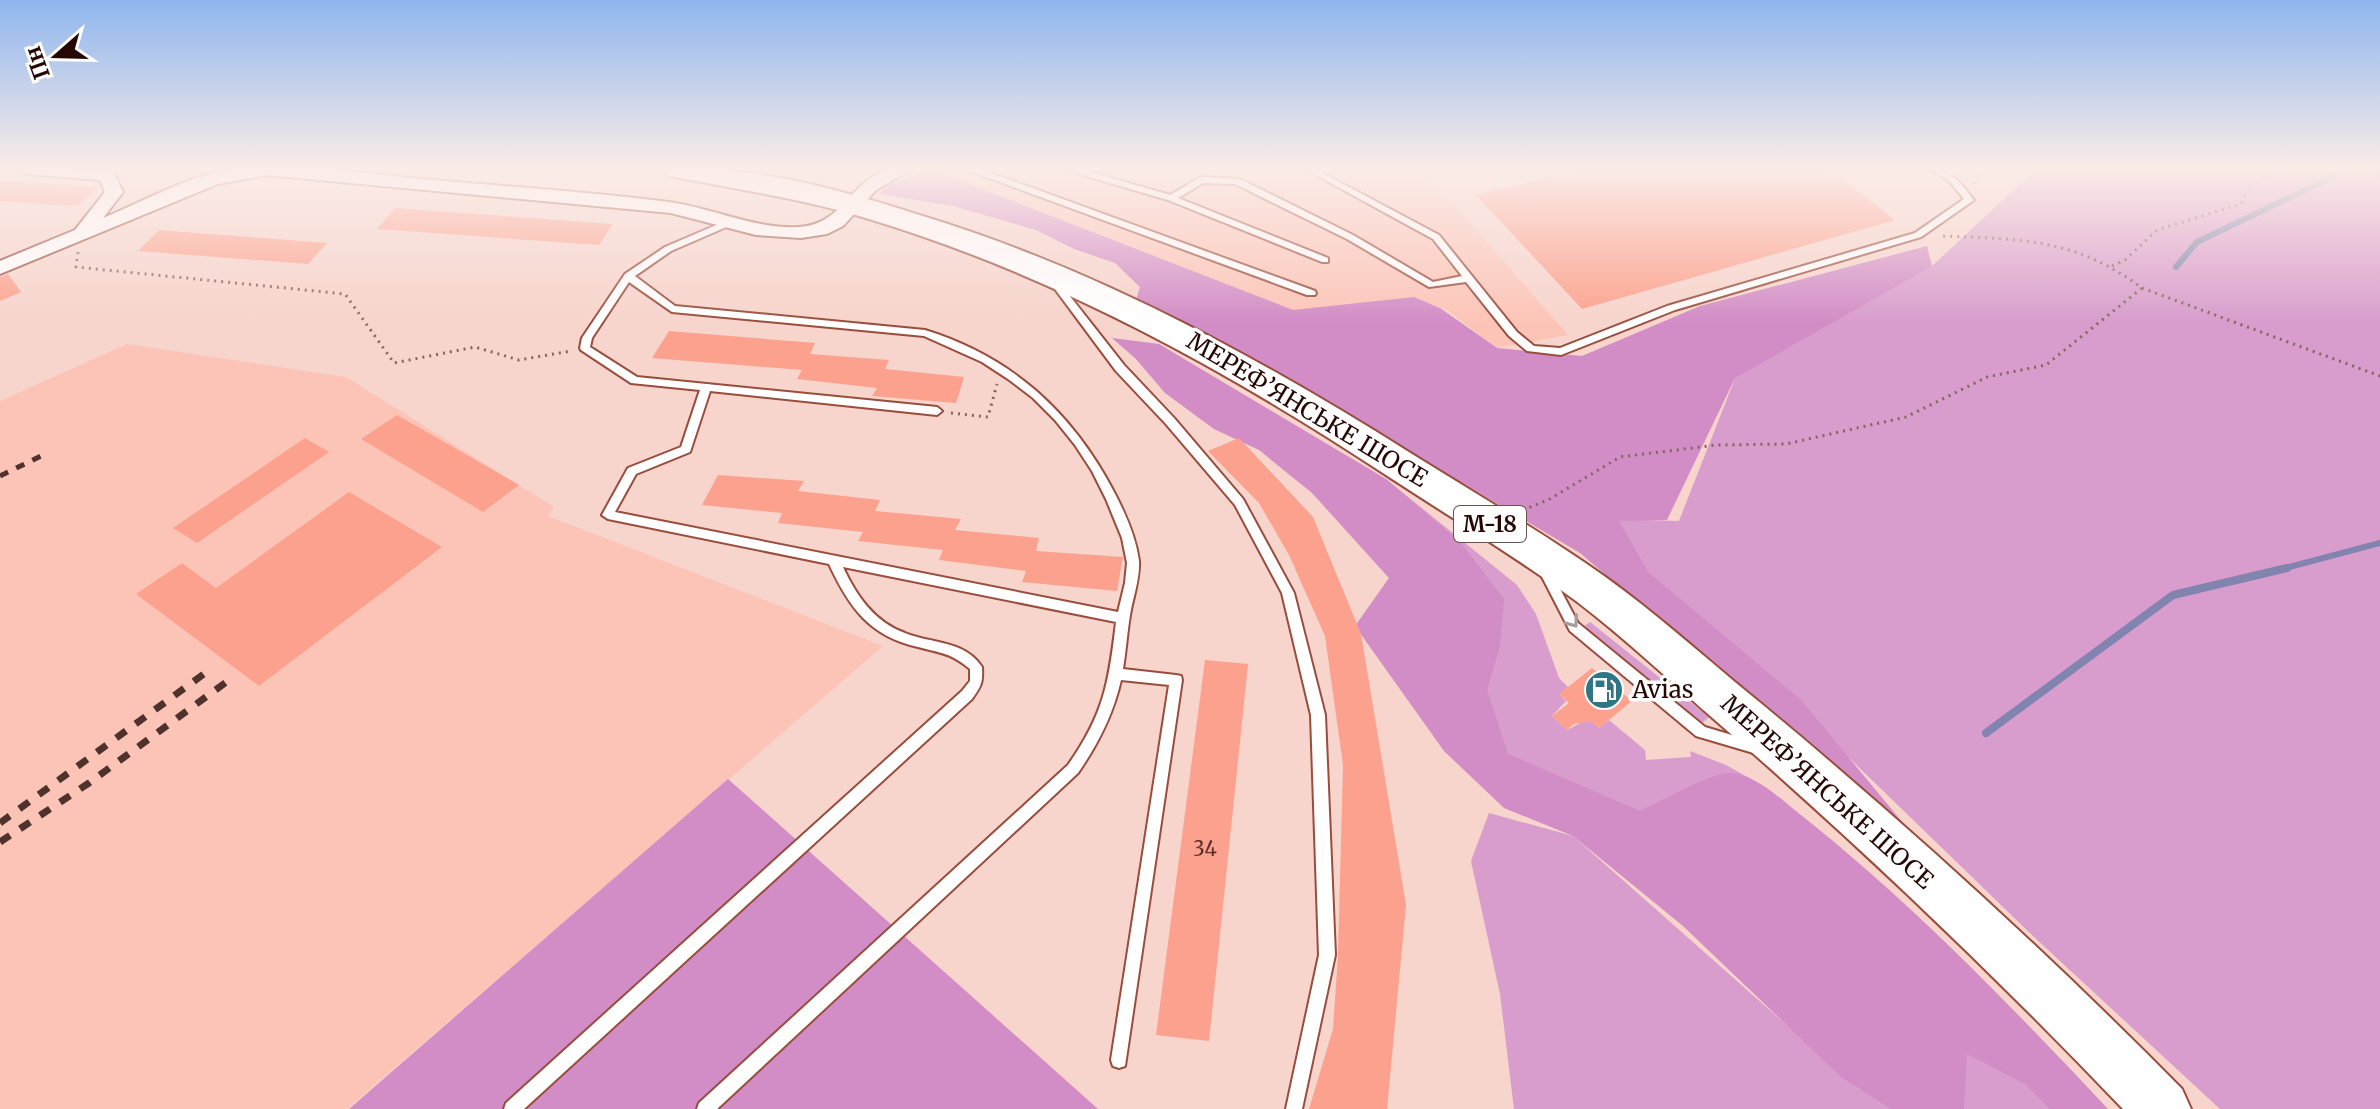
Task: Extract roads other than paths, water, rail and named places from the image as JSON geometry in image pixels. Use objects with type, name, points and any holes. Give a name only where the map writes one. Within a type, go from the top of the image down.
[{"type":"highway","name":"МЕРЕФ’ЯНСЬКЕ ШОСЕ","points":[[903,221],[1046,271],[1178,332],[1330,418],[1611,604],[1841,799],[2092,1036],[2162,1109]]},
{"type":"street","points":[[81,235],[92,221]]},
{"type":"street","points":[[0,268],[115,221]]},
{"type":"street","points":[[720,221],[761,230],[812,231],[836,221]]},
{"type":"lane","points":[[1114,221],[1311,293]]},
{"type":"lane","points":[[1228,221],[1325,260]]},
{"type":"lane","points":[[1317,221],[1432,285],[1469,278]]},
{"type":"lane","points":[[1406,221],[1436,237],[1513,334],[1531,349],[1561,352],[1671,308],[1918,235],[1939,221]]},
{"type":"lane","points":[[728,223],[668,249],[628,276],[587,338],[585,348],[635,380],[937,411]]},
{"type":"lane","points":[[1046,271],[1120,368],[1239,502],[1288,593],[1318,715],[1327,955],[1294,1109]]},
{"type":"lane","points":[[628,276],[672,309],[925,333],[964,346],[1035,391],[1072,431],[1106,486],[1125,527],[1133,564],[1111,702],[1096,737],[1073,769],[705,1109]]},
{"type":"lane","points":[[706,387],[686,449],[632,471],[608,515],[1123,618]]},
{"type":"lane","points":[[512,1109],[967,695],[976,682],[976,667],[947,645],[899,637],[877,624],[856,606],[834,561]]},
{"type":"lane","points":[[1117,674],[1176,680],[1119,1060]]},
{"type":"waterway","points":[[2176,267],[2197,242],[2241,221]]},
{"type":"waterway","points":[[2278,570],[2380,543]]},
{"type":"waterway","points":[[1986,733],[2173,595],[2287,568]]},
{"type":"railway","points":[[0,476],[41,456]]},
{"type":"railway","points":[[0,823],[212,668]]},
{"type":"railway","points":[[0,842],[89,783],[229,680]]},
{"type":"place","name":"Avias","points":[[1604,690]]}]
